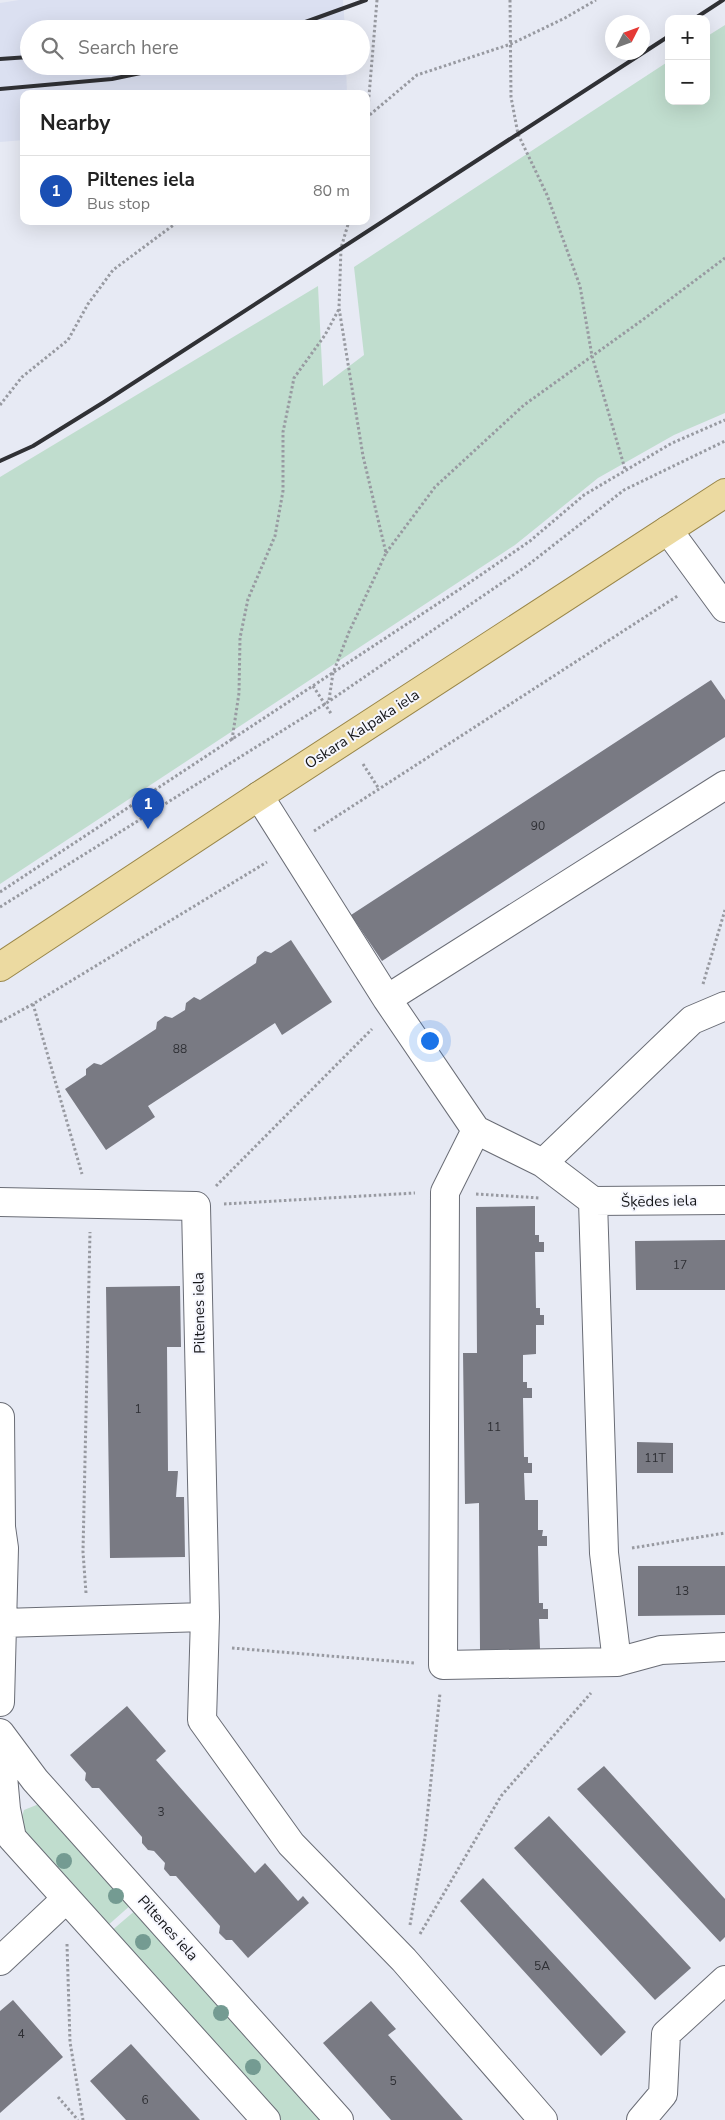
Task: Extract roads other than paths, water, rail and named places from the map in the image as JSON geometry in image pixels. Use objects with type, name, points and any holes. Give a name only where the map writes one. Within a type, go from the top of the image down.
[{"type":"main road","name":"Oskara Kalpaka iela","points":[[0,967],[725,493]]},
{"type":"street","points":[[668,530],[705,578],[725,608]]},
{"type":"street","points":[[387,999],[725,786]]},
{"type":"street","points":[[259,796],[387,999],[476,1130],[543,1163],[593,1202],[604,1553],[617,1662]]},
{"type":"street","points":[[543,1163],[692,1020],[725,1006]]},
{"type":"street","points":[[476,1130],[445,1192],[444,1666],[617,1662],[661,1650],[725,1647]]},
{"type":"street","name":"Šķēdes iela","points":[[593,1202],[725,1200]]},
{"type":"street","name":"Piltenes iela","points":[[0,1202],[196,1206],[205,1617],[202,1720],[291,1844],[404,1960],[543,2120]]},
{"type":"street","points":[[0,1417],[1,1527],[4,1548],[0,1702]]},
{"type":"street","points":[[3,1623],[205,1617]]},
{"type":"street","name":"Piltenes iela","points":[[0,1733],[35,1780],[339,2120]]},
{"type":"street","points":[[0,1743],[3,1813],[12,1838],[266,2120]]},
{"type":"street","points":[[0,1961],[66,1899]]},
{"type":"street","points":[[641,2120],[663,2094],[666,2034],[725,1980]]},
{"type":"railway","points":[[311,20],[366,0]]},
{"type":"railway","points":[[700,15],[723,0]]},
{"type":"railway","points":[[0,461],[33,446],[104,402],[665,39]]},
{"type":"railway","points":[[0,59],[20,58]]},
{"type":"railway","points":[[0,89],[112,79],[131,75]]},
{"type":"place","name":"Piltenes iela","points":[[148,829]]}]
